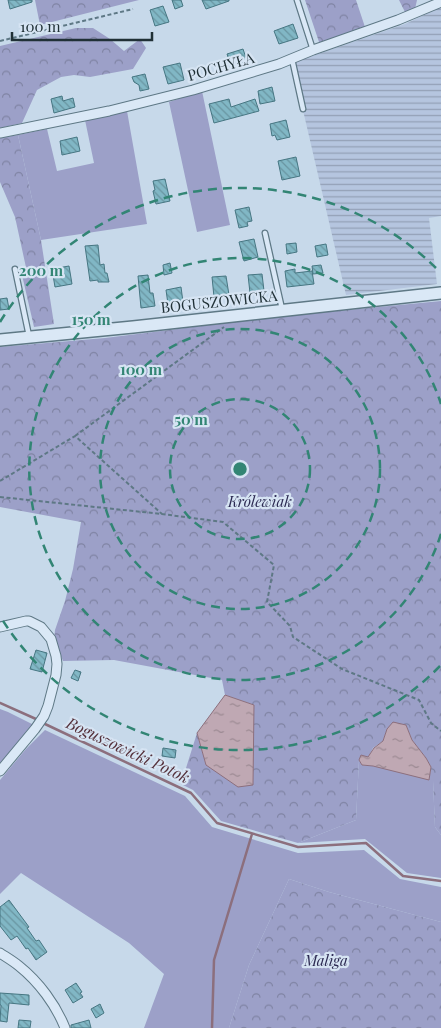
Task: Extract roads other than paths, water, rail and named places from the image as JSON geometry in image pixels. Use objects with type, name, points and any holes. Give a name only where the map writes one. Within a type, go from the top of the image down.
[{"type":"street","name":"POCHYŁA","points":[[0,133],[109,111],[183,93],[279,64],[441,2]]},
{"type":"street","name":"BOGUSZOWICKA","points":[[0,340],[441,292]]},
{"type":"street","points":[[0,627],[26,621],[41,627],[51,639],[57,664],[52,692],[44,716],[0,771]]},
{"type":"street","points":[[0,953],[18,965],[40,987],[55,1008],[65,1028]]},
{"type":"lane","points":[[298,0],[313,50]]},
{"type":"lane","points":[[292,59],[304,109]]},
{"type":"lane","points":[[265,232],[283,310]]},
{"type":"lane","points":[[15,269],[29,337]]},
{"type":"water","points":[[225,695],[254,705],[253,785],[238,787],[206,765],[197,733]]},
{"type":"water","points":[[393,722],[406,725],[412,740],[431,767],[429,780],[362,765],[359,760],[361,755],[368,757],[374,748],[383,741],[387,729]]},
{"type":"waterway","name":"Boguszowicki Potok","points":[[0,703],[36,719]]},
{"type":"waterway","name":"Boguszowicki Potok","points":[[45,724],[191,793],[217,823],[298,847],[366,843],[403,876],[441,881]]},
{"type":"waterway","points":[[212,1028],[214,960],[252,834]]},
{"type":"park label","name":"Królewiak","points":[[260,502]]},
{"type":"park label","name":"Maliga","points":[[326,961]]}]
